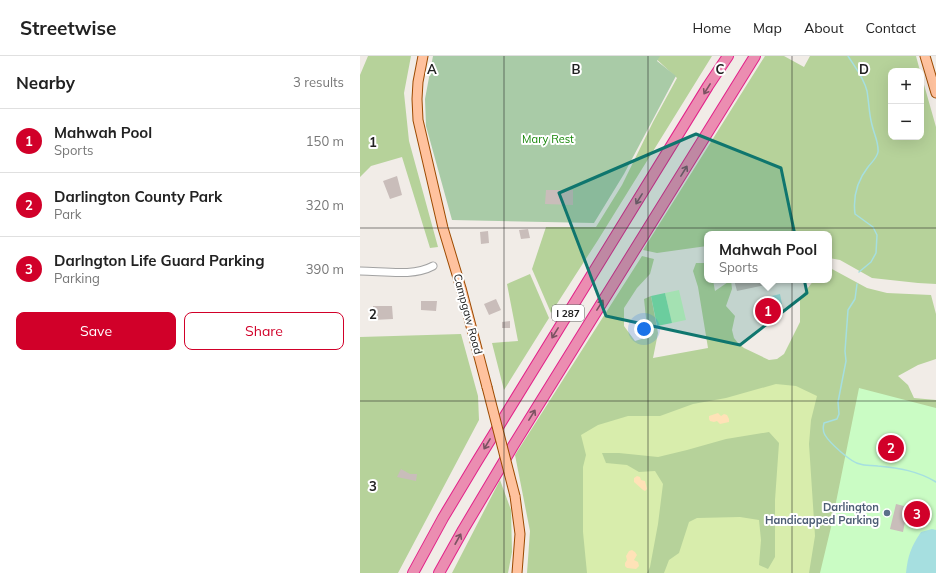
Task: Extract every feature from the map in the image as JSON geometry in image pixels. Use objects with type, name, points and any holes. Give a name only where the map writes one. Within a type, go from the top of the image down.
[{"type":"highway","name":"I 287","points":[[413,573],[443,518],[493,434],[728,56]]},
{"type":"highway","name":"I 287","points":[[439,573],[509,452],[755,56]]},
{"type":"main road","name":"Campgaw Road","points":[[423,56],[418,82],[418,120],[443,228],[462,288],[515,496],[520,534],[518,573]]},
{"type":"main road","points":[[925,56],[934,81],[936,94]]},
{"type":"street","points":[[360,271],[414,272],[433,266]]},
{"type":"highlighted area","points":[[696,134],[781,168],[807,293],[740,345],[606,316],[559,193]]},
{"type":"green space","points":[[368,56],[411,56],[404,93],[409,141],[438,247],[430,248],[402,157],[371,166],[360,177],[360,75]]},
{"type":"green space","name":"Mary Rest","points":[[433,56],[660,56],[657,61],[676,76],[624,174],[594,223],[452,220],[426,126],[425,99]]},
{"type":"green space","points":[[653,56],[712,56],[551,313],[532,269],[546,227],[596,227],[622,185],[653,122],[677,78]]},
{"type":"green space","points":[[765,56],[784,56],[804,67],[810,56],[916,56],[919,68],[888,68],[888,140],[924,140],[924,85],[936,127],[936,284],[872,278],[840,260],[832,259],[832,231],[704,231],[704,246],[657,253],[643,250]]},
{"type":"green space","points":[[642,256],[654,259],[650,274],[637,288],[624,308],[624,326],[635,341],[648,337],[644,299],[651,296],[658,333],[653,358],[708,348],[698,287],[693,271],[696,263],[704,263],[704,283],[714,283],[715,291],[727,283],[731,283],[732,289],[726,306],[735,316],[732,330],[734,338],[744,348],[769,360],[777,359],[784,354],[800,322],[800,298],[812,283],[832,283],[832,269],[867,288],[887,293],[931,295],[936,314],[936,359],[918,365],[898,376],[908,385],[914,398],[936,400],[936,411],[864,573],[809,573],[815,536],[809,444],[811,420],[817,396],[796,386],[776,384],[726,398],[693,404],[660,416],[628,416],[598,425],[581,435],[586,455],[583,467],[583,532],[587,573],[527,573],[530,531],[515,455]]},
{"type":"green space","points":[[530,274],[549,318],[504,390],[492,343],[518,341],[507,284]]},
{"type":"green space","points":[[679,290],[686,320],[672,323],[665,293]]},
{"type":"green space","points":[[665,293],[672,323],[657,326],[651,296]]},
{"type":"green space","points":[[461,334],[478,396],[479,420],[398,573],[360,573],[360,337]]},
{"type":"green space","points":[[818,371],[820,573],[562,573],[577,437],[586,422]]},
{"type":"green space","points":[[859,388],[936,408],[936,573],[820,573],[831,527]]},
{"type":"green space","points":[[769,432],[779,443],[775,500],[775,557],[768,569],[759,565],[761,540],[759,520],[740,517],[697,518],[689,522],[679,553],[669,560],[664,573],[647,573],[650,567],[658,524],[663,484],[655,471],[639,472],[627,465],[606,463],[602,453],[619,453],[658,457],[726,439]]},
{"type":"green space","points":[[500,480],[511,510],[512,552],[508,573],[452,573]]},
{"type":"sand","points":[[718,413],[721,416],[724,414],[727,415],[729,422],[720,424],[717,421],[710,421],[709,416]]},
{"type":"sand","points":[[637,476],[640,477],[641,480],[645,481],[647,489],[645,491],[634,482],[634,478]]},
{"type":"sand","points":[[632,550],[637,555],[634,560],[638,562],[639,566],[636,569],[627,568],[625,566],[627,560],[626,556],[629,551]]},
{"type":"water","points":[[780,294],[782,304],[773,306],[776,317],[763,320],[759,299]]},
{"type":"water","points":[[932,529],[936,530],[936,573],[906,573],[912,547],[921,532]]},
{"type":"building","points":[[397,176],[402,195],[390,199],[383,181]]},
{"type":"building","points":[[546,190],[573,190],[573,205],[545,204]]},
{"type":"building","points":[[528,229],[530,238],[521,239],[519,230]]},
{"type":"building","points":[[488,231],[489,243],[481,244],[480,232]]},
{"type":"building","points":[[735,283],[765,283],[765,285],[737,291]]},
{"type":"building","points":[[496,299],[501,310],[489,315],[484,304]]},
{"type":"building","points":[[421,301],[437,301],[436,311],[421,310]]},
{"type":"building","points":[[373,306],[392,306],[393,319],[373,320]]},
{"type":"building","points":[[510,321],[510,328],[502,328],[502,322]]},
{"type":"building","points":[[401,469],[410,474],[417,474],[416,481],[397,477]]},
{"type":"building","points":[[896,504],[908,507],[903,532],[890,529]]},
{"type":"waterway","points":[[848,56],[866,86],[871,121],[878,149],[874,160],[861,178],[855,196],[855,214],[873,227],[877,235],[876,253],[871,262],[859,272]]},
{"type":"waterway","points":[[857,284],[855,299],[848,310],[845,351],[846,361],[838,402],[839,414],[837,419],[824,423],[824,434],[841,452],[856,463],[901,469],[922,475],[936,482]]},
{"type":"place","name":"Mahwah Pool","points":[[768,311]]},
{"type":"place","name":"Darlington County Park","points":[[891,448]]},
{"type":"place","name":"Darlington Handicapped Parking","points":[[887,513]]},
{"type":"place","name":"Darlngton Life Guard Parking","points":[[917,514]]}]
